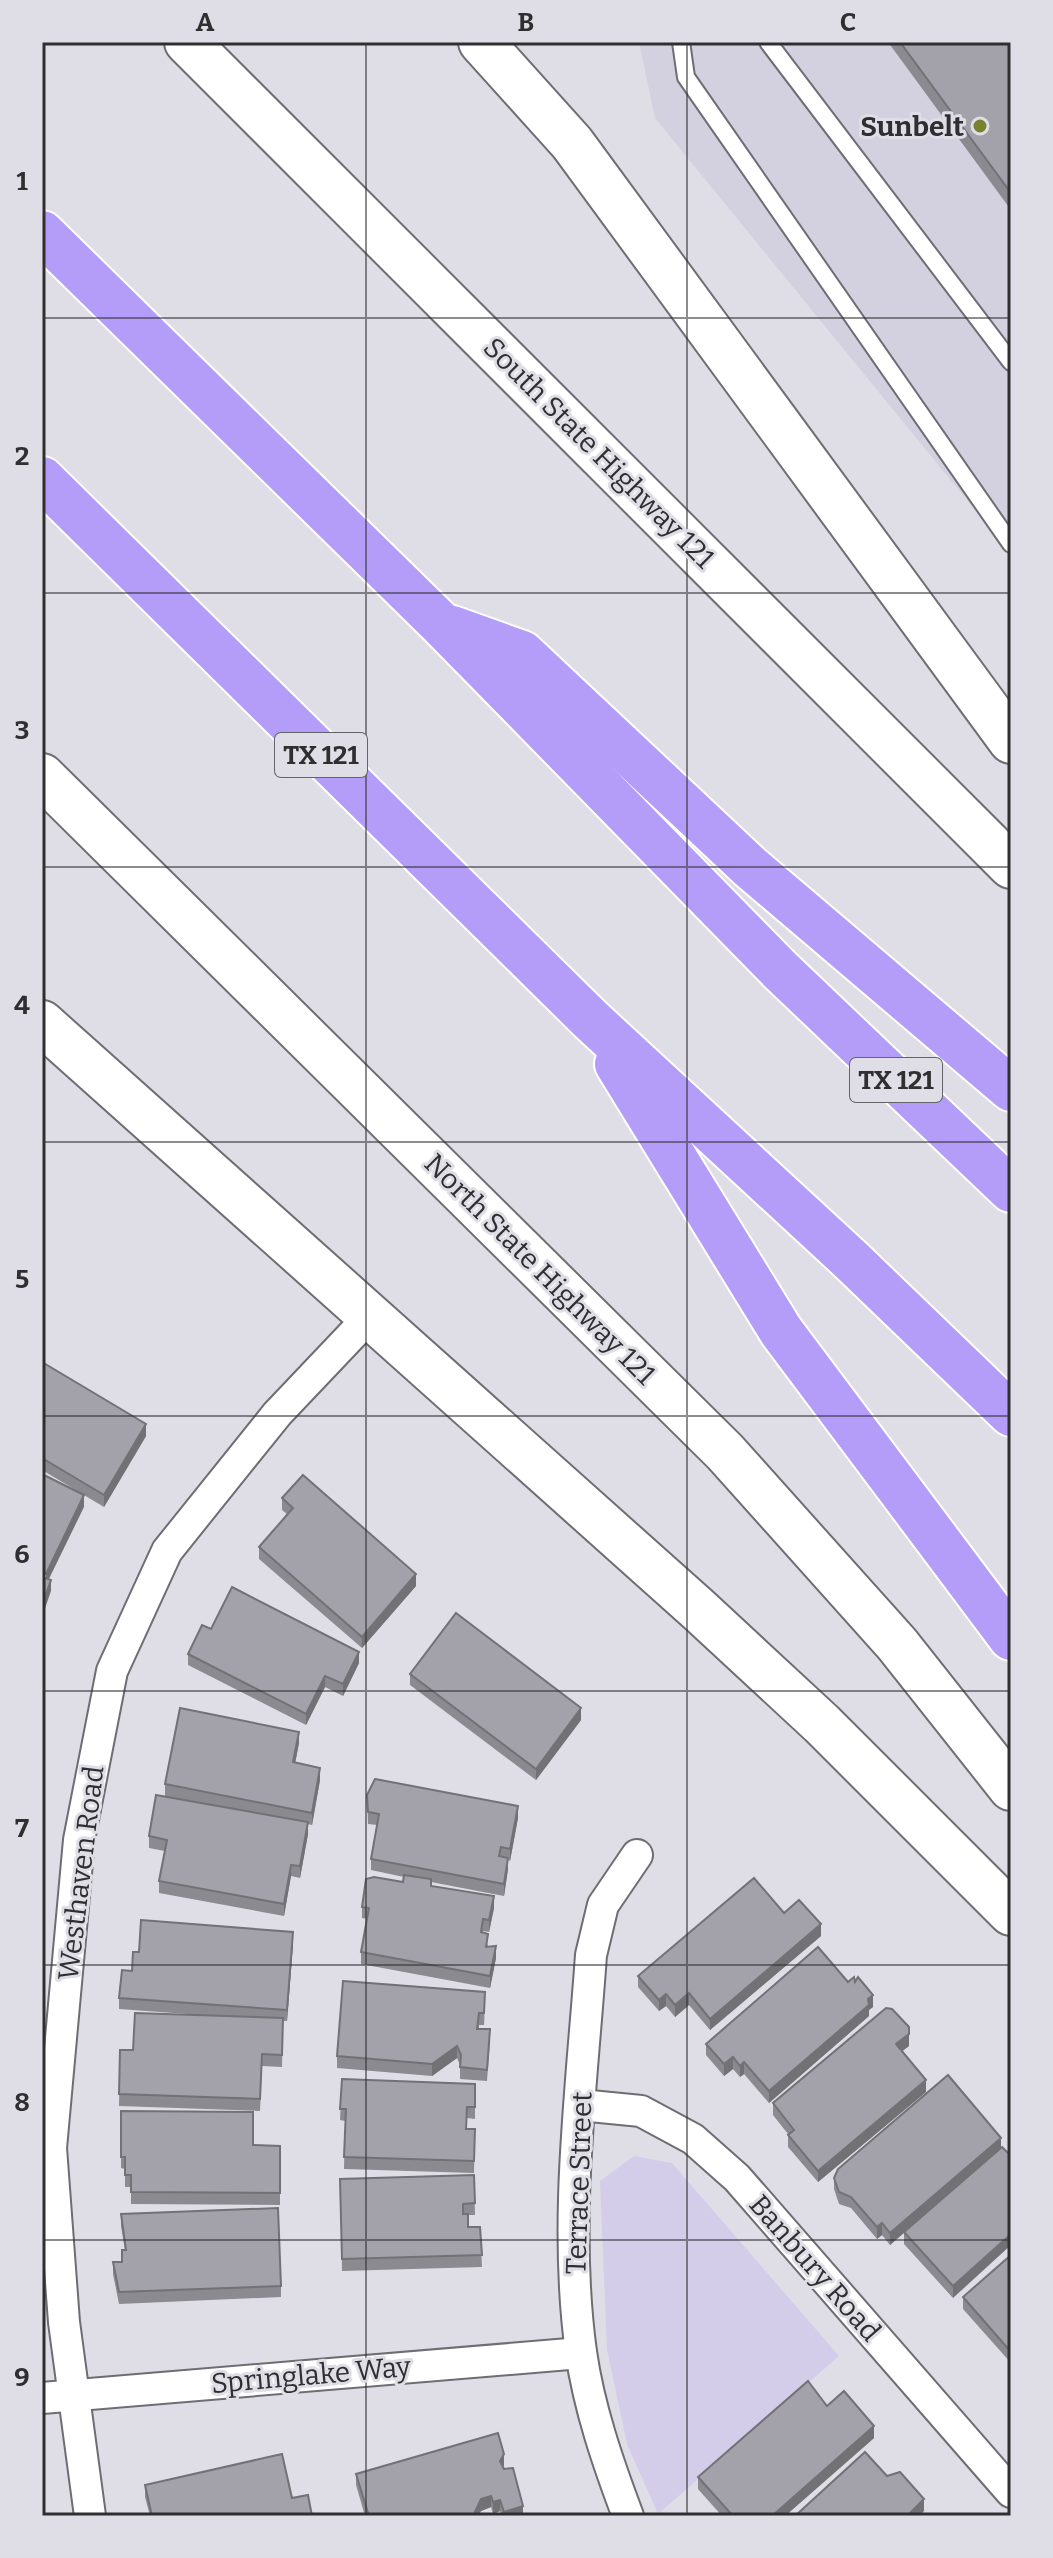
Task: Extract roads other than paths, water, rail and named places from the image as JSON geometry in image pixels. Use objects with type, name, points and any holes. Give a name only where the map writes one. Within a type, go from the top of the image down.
[{"type":"highway","name":"TX 121","points":[[42,233],[441,624],[780,970],[1011,1190]]},
{"type":"highway","name":"TX 121","points":[[48,485],[590,1019],[852,1261],[1011,1414]]},
{"type":"highway","points":[[441,624],[522,653],[750,867],[1011,1089]]},
{"type":"highway","points":[[590,1019],[781,1331],[1011,1638]]},
{"type":"main road","name":"South State Highway 121","points":[[187,42],[1011,866]]},
{"type":"main road","points":[[481,42],[572,143],[1011,741]]},
{"type":"main road","name":"North State Highway 121","points":[[42,776],[725,1452],[897,1644],[1011,1788]]},
{"type":"main road","points":[[42,1023],[822,1724],[1011,1913]]},
{"type":"street","name":"Westhaven Road","points":[[90,2516],[73,2394],[51,2148],[79,1840],[112,1671],[167,1551],[277,1414],[370,1316]]},
{"type":"street","name":"Terrace Street","points":[[628,2516],[602,2445],[581,2353],[573,2263],[591,1955],[603,1905],[637,1855]]},
{"type":"street","name":"Banbury Road","points":[[580,2105],[641,2111],[693,2139],[737,2178],[1011,2492]]},
{"type":"street","name":"Springlake Way","points":[[42,2398],[581,2353]]},
{"type":"lane","points":[[681,42],[686,77],[1011,544]]},
{"type":"lane","points":[[768,42],[1011,362]]},
{"type":"place","name":"Sunbelt","points":[[980,126]]}]
